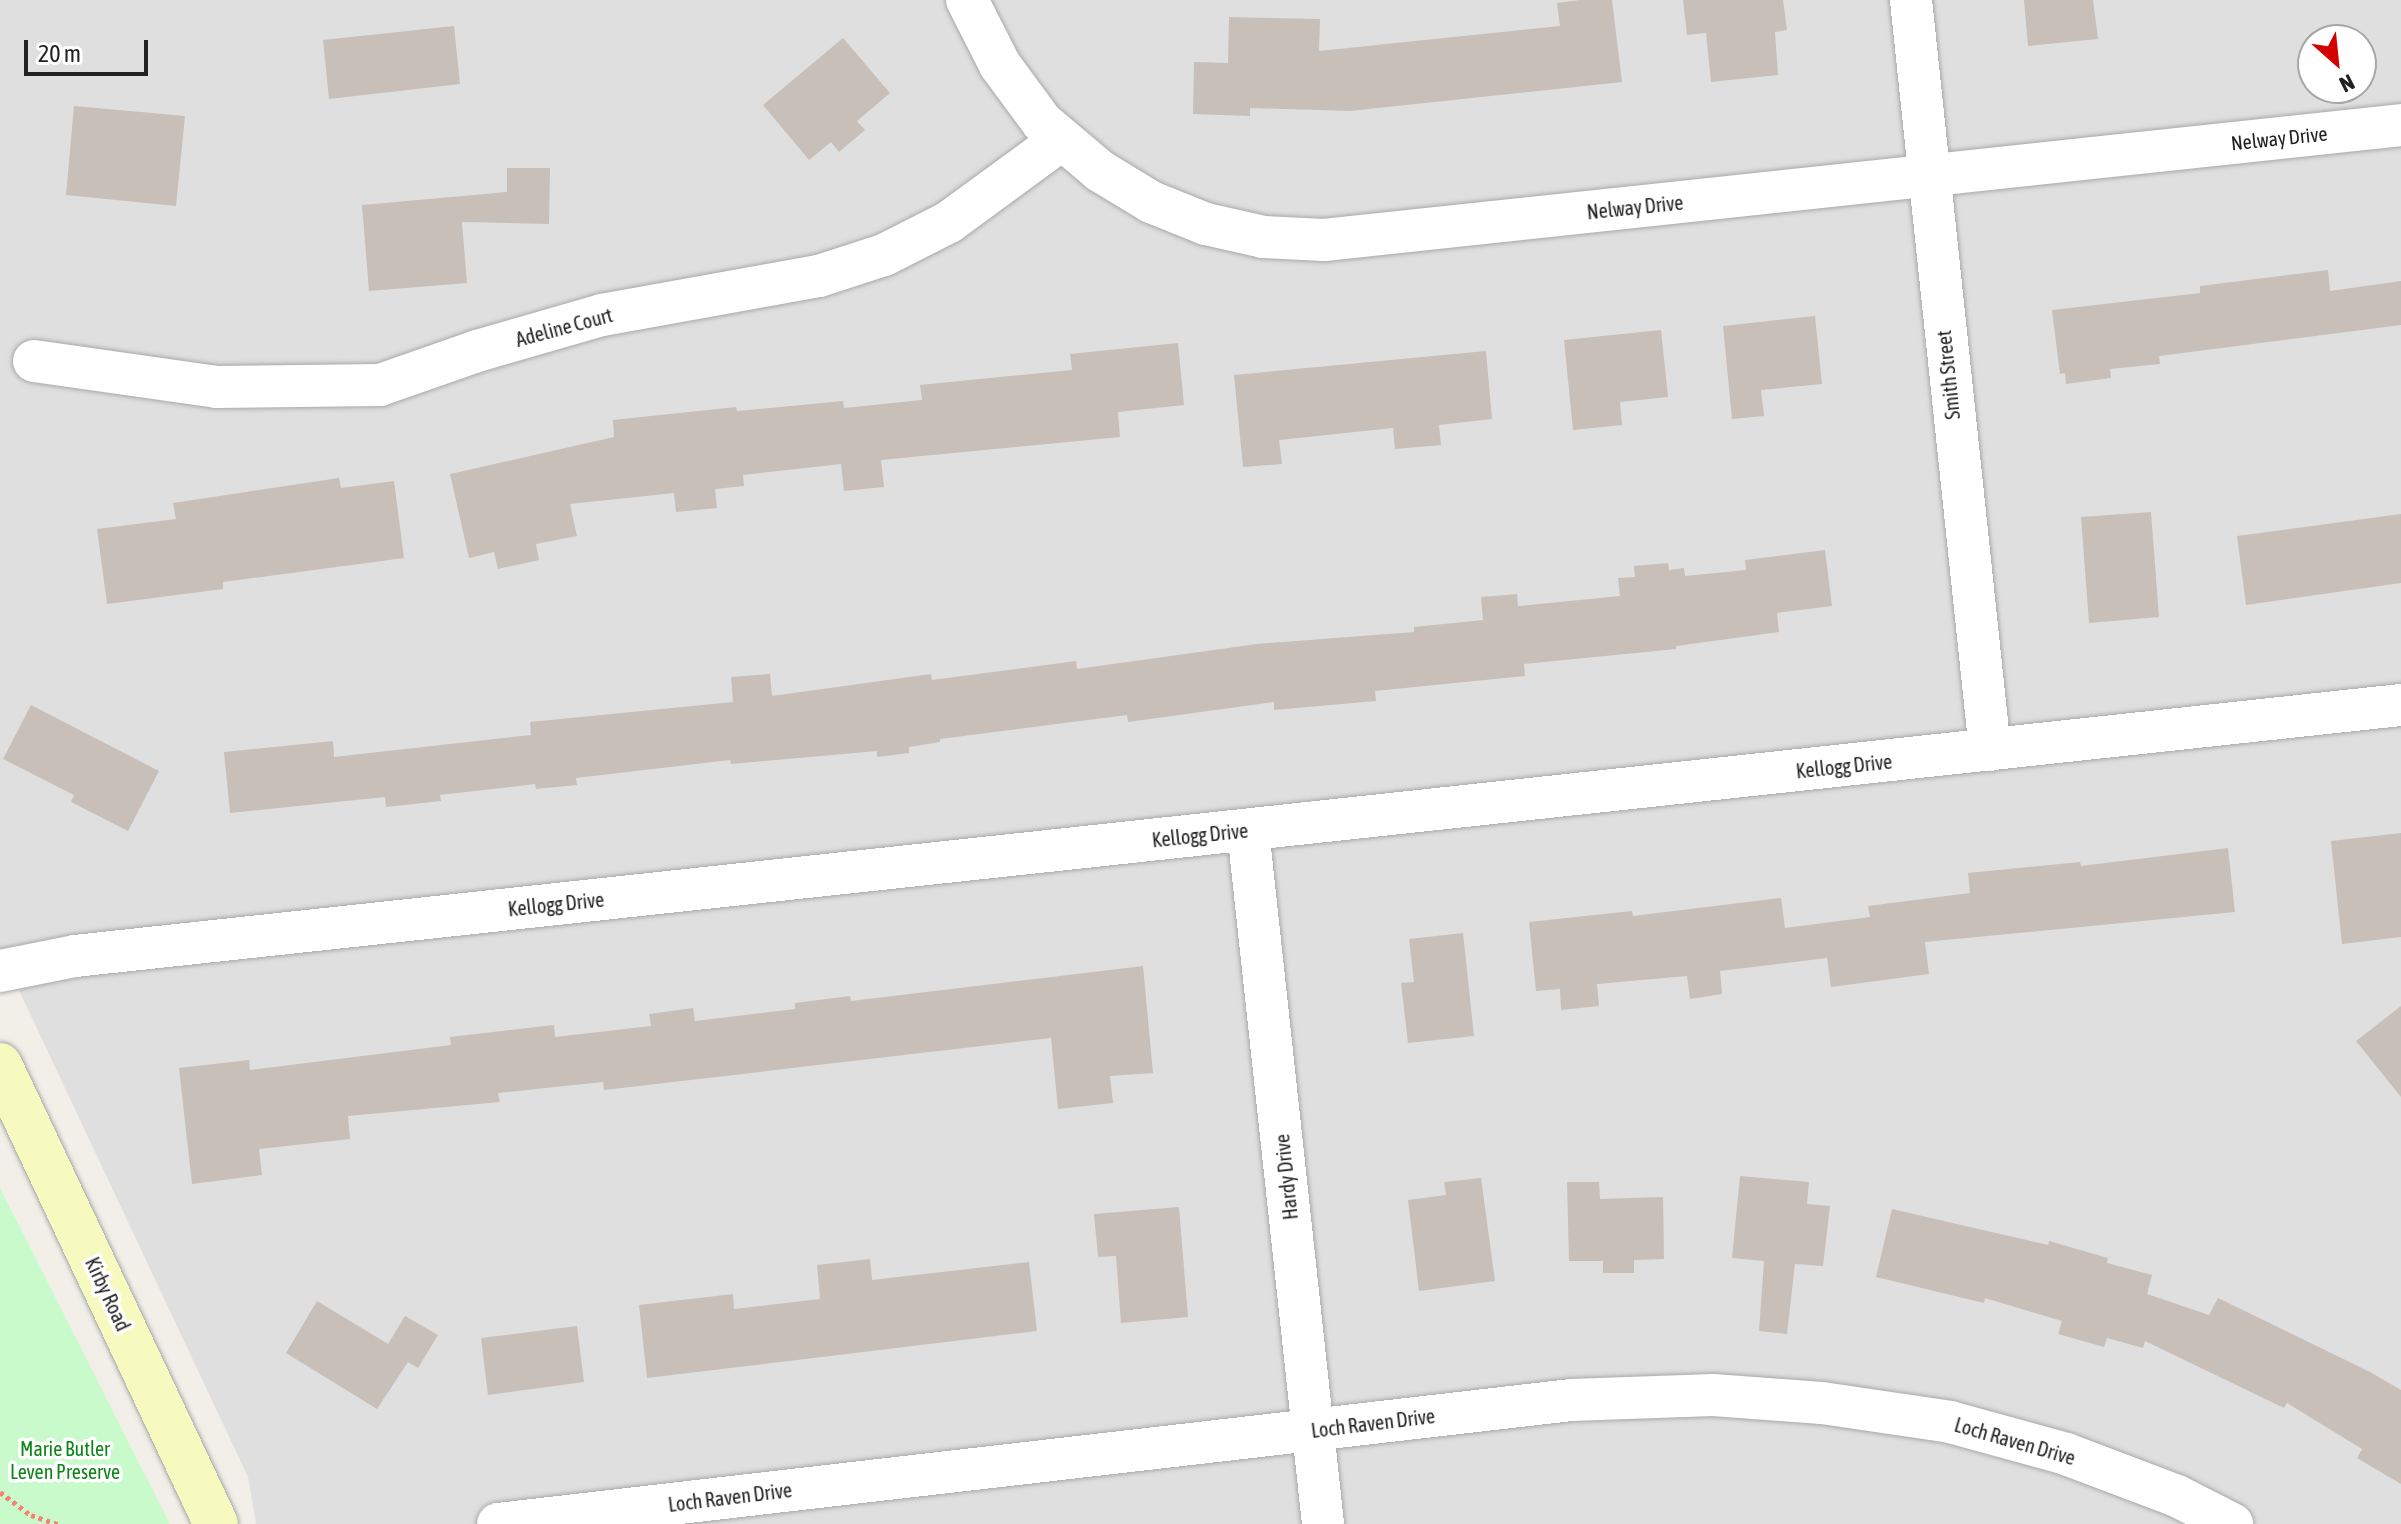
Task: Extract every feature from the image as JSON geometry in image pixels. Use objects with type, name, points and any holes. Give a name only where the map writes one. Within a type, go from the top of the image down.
[{"type":"main road","name":"Kirby Road","points":[[0,1065],[216,1524]]},
{"type":"street","name":"Nelway Drive","points":[[967,0],[1000,65],[1042,122],[1061,140],[1100,171],[1151,202],[1206,224],[1263,237],[1324,240],[2401,125]]},
{"type":"street","name":"Smith Street","points":[[1911,0],[1990,750]]},
{"type":"street","name":"Adeline Court","points":[[34,361],[217,387],[380,385],[477,351],[602,315],[819,276],[884,255],[949,222],[1061,140]]},
{"type":"street","name":"Kellogg Drive","points":[[0,971],[75,956],[2401,705]]},
{"type":"street","name":"Hardy Drive","points":[[1248,830],[1323,1524]]},
{"type":"street","name":"Loch Raven Drive","points":[[498,1524],[617,1517],[1571,1400],[1713,1395],[1822,1403],[1950,1422],[2066,1454],[2177,1496],[2232,1524]]},
{"type":"path","points":[[0,1492],[31,1515],[57,1524]]},
{"type":"shaded area","points":[[0,0],[2401,0],[2401,1524],[256,1524],[248,1477],[0,950]]},
{"type":"green space","name":"Marie Butler Leven Preserve","points":[[0,1188],[170,1524],[0,1524]]},
{"type":"building","points":[[1612,0],[1622,82],[1350,111],[1250,108],[1250,116],[1193,114],[1194,62],[1228,63],[1229,17],[1320,19],[1319,51],[1560,26],[1557,3]]},
{"type":"building","points":[[1683,0],[1783,0],[1787,30],[1775,32],[1778,75],[1711,82],[1706,33],[1687,35]]},
{"type":"building","points":[[2024,0],[2093,0],[2098,39],[2028,46]]},
{"type":"building","points":[[454,26],[460,84],[329,99],[323,40]]},
{"type":"building","points":[[843,38],[890,93],[857,121],[865,130],[839,152],[831,142],[809,160],[763,105]]},
{"type":"building","points":[[74,106],[185,116],[176,206],[66,195]]},
{"type":"building","points":[[507,168],[550,168],[549,224],[462,222],[467,283],[369,291],[362,205],[507,192]]},
{"type":"building","points":[[2328,270],[2330,291],[2401,281],[2401,325],[2159,356],[2160,364],[2110,369],[2111,378],[2066,384],[2065,373],[2060,374],[2052,310],[2200,293],[2200,286]]},
{"type":"building","points":[[1815,316],[1822,384],[1761,390],[1764,416],[1732,419],[1723,326]]},
{"type":"building","points":[[1661,330],[1668,397],[1620,402],[1622,425],[1573,430],[1564,340]]},
{"type":"building","points":[[1178,343],[1184,405],[1118,412],[1120,437],[881,460],[884,487],[844,491],[841,464],[743,475],[744,486],[715,489],[717,508],[676,512],[674,493],[570,504],[577,536],[536,544],[539,560],[498,569],[494,552],[469,558],[450,474],[614,437],[613,420],[736,407],[737,411],[843,401],[844,408],[922,400],[920,385],[1072,370],[1070,354]]},
{"type":"building","points":[[1486,351],[1492,419],[1439,425],[1441,445],[1395,449],[1393,428],[1279,440],[1282,464],[1243,467],[1234,375]]},
{"type":"building","points":[[339,478],[341,488],[394,481],[404,558],[223,582],[223,589],[107,604],[97,529],[176,519],[173,503]]},
{"type":"building","points":[[2151,512],[2159,617],[2089,623],[2081,517]]},
{"type":"building","points":[[2401,514],[2401,583],[2246,605],[2237,536]]},
{"type":"building","points":[[1825,550],[1832,606],[1777,613],[1779,632],[1676,646],[1676,649],[1524,664],[1525,676],[1375,691],[1376,701],[1274,710],[1274,702],[1128,722],[1127,715],[940,739],[940,742],[909,747],[909,753],[877,757],[877,751],[731,764],[730,760],[576,778],[577,785],[536,789],[535,784],[440,795],[441,801],[386,807],[385,797],[230,813],[224,752],[333,741],[334,757],[531,735],[530,722],[733,702],[731,677],[770,674],[772,696],[931,674],[932,680],[1076,661],[1077,669],[1257,644],[1414,632],[1414,627],[1483,620],[1481,597],[1517,594],[1518,606],[1620,596],[1618,578],[1635,577],[1634,566],[1668,563],[1669,570],[1684,568],[1685,576],[1746,570],[1745,560]]},
{"type":"building","points":[[31,705],[159,771],[128,831],[71,802],[74,795],[3,759]]},
{"type":"building","points":[[2401,833],[2401,937],[2342,944],[2331,841]]},
{"type":"building","points":[[2228,848],[2235,912],[1925,942],[1929,974],[1831,987],[1827,958],[1720,971],[1722,994],[1690,999],[1687,976],[1597,984],[1599,1006],[1561,1010],[1560,989],[1536,991],[1529,922],[1632,911],[1633,916],[1781,898],[1785,928],[1870,917],[1868,906],[1970,893],[1968,873],[2080,862],[2081,866]]},
{"type":"building","points":[[1463,933],[1474,1036],[1408,1043],[1401,983],[1414,982],[1409,939]]},
{"type":"building","points":[[1143,966],[1153,1073],[1110,1076],[1113,1103],[1058,1109],[1051,1038],[604,1090],[603,1082],[498,1093],[500,1102],[348,1116],[350,1139],[259,1149],[262,1175],[192,1184],[179,1068],[249,1060],[250,1070],[451,1045],[450,1037],[554,1025],[555,1037],[651,1026],[649,1014],[693,1008],[695,1021],[795,1009],[795,1003],[850,996],[851,1001]]},
{"type":"building","points":[[2401,1006],[2401,1097],[2356,1041]]},
{"type":"building","points":[[1740,1176],[1809,1182],[1807,1204],[1830,1206],[1823,1266],[1795,1264],[1787,1334],[1759,1331],[1764,1261],[1732,1258]]},
{"type":"building","points":[[1481,1178],[1495,1281],[1419,1291],[1408,1200],[1446,1195],[1444,1182]]},
{"type":"building","points":[[1567,1182],[1599,1182],[1600,1199],[1663,1197],[1664,1259],[1634,1260],[1634,1273],[1603,1273],[1603,1261],[1569,1261]]},
{"type":"building","points":[[1179,1207],[1188,1317],[1121,1323],[1116,1256],[1098,1257],[1094,1214]]},
{"type":"building","points":[[1892,1209],[2048,1245],[2049,1241],[2108,1258],[2107,1263],[2152,1275],[2147,1294],[2209,1315],[2218,1298],[2370,1372],[2401,1390],[2401,1484],[2357,1458],[2362,1449],[2287,1403],[2284,1408],[2145,1341],[2143,1348],[2107,1338],[2104,1347],[2058,1334],[2062,1321],[1985,1298],[1984,1303],[1876,1277]]},
{"type":"building","points":[[870,1259],[872,1280],[1029,1262],[1037,1331],[647,1378],[639,1305],[733,1294],[734,1309],[820,1299],[817,1265]]},
{"type":"building","points":[[317,1301],[388,1344],[405,1316],[438,1335],[418,1368],[408,1362],[377,1409],[286,1353]]},
{"type":"building","points":[[577,1326],[584,1382],[488,1395],[481,1338]]}]
